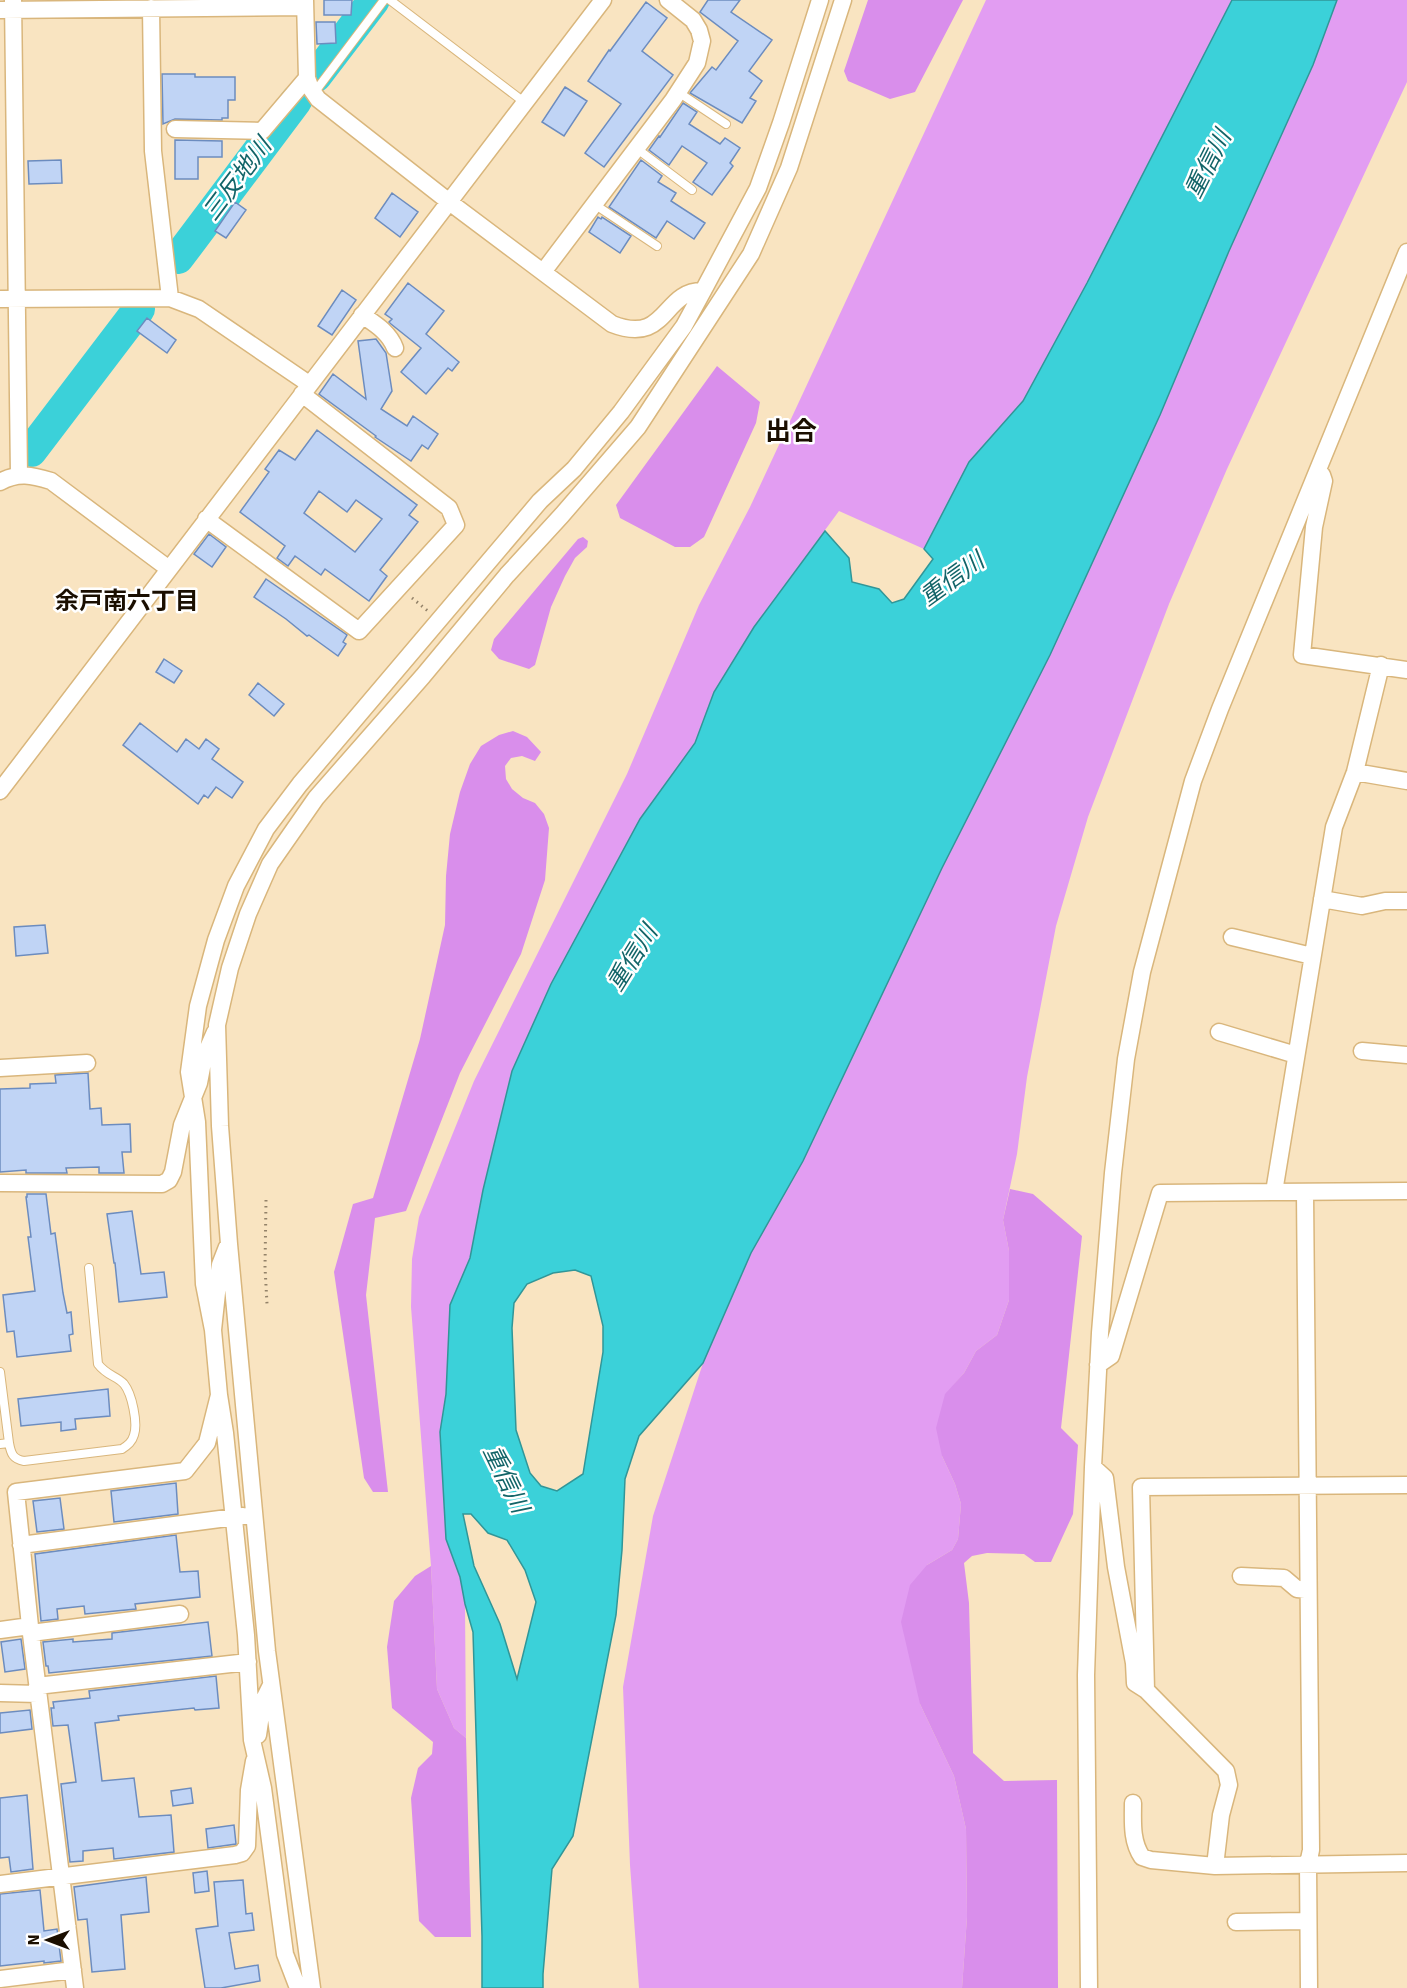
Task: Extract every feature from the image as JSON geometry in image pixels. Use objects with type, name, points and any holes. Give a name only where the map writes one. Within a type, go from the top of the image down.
[{"type":"street","points":[[0,791],[603,0]]},
{"type":"street","points":[[543,272],[678,92],[697,63],[702,41],[699,30],[693,20],[668,0]]},
{"type":"street","points":[[298,1988],[285,1954],[263,1788],[251,1733],[248,1662],[225,1433],[213,1330],[204,1284],[197,1122],[189,1072],[198,1005],[216,940],[236,886],[266,829],[300,784],[540,501],[574,469],[621,412],[684,326],[758,188],[820,0]]},
{"type":"street","points":[[0,1183],[162,1184],[169,1179],[173,1172],[182,1125],[199,1083],[204,1058],[217,1025],[230,968],[248,914],[270,864],[309,807],[638,426],[751,254],[789,168],[843,0]]},
{"type":"street","points":[[19,475],[18,298],[9,7],[151,8],[305,3],[310,85],[318,99],[448,201],[612,324],[633,329],[657,324],[684,294],[704,291]]},
{"type":"street","points":[[151,8],[153,151],[170,298]]},
{"type":"street","points":[[175,129],[262,131],[310,85]]},
{"type":"street","points":[[751,254],[758,188]]},
{"type":"street","points":[[1089,1988],[1086,1675],[1093,1467],[1098,1365],[1113,1173],[1126,1059],[1142,972],[1193,781],[1407,252]]},
{"type":"street","points":[[0,299],[170,298],[199,309],[305,389],[449,508],[456,525],[359,631],[206,519]]},
{"type":"street","points":[[362,315],[385,332],[391,338],[395,348]]},
{"type":"street","points":[[1320,469],[1324,481],[1314,527],[1302,655],[1407,670]]},
{"type":"street","points":[[0,482],[19,475],[33,475],[51,481],[168,569]]},
{"type":"street","points":[[1274,1192],[1334,827],[1354,772],[1381,665]]},
{"type":"street","points":[[1354,772],[1407,781]]},
{"type":"street","points":[[1322,899],[1362,906],[1386,901],[1407,901]]},
{"type":"street","points":[[1232,937],[1312,956]]},
{"type":"street","points":[[217,1025],[220,1126],[229,1244],[255,1515],[272,1684],[312,1988]]},
{"type":"street","points":[[1219,1032],[1296,1055]]},
{"type":"street","points":[[1362,1052],[1407,1055]]},
{"type":"street","points":[[0,1068],[87,1063]]},
{"type":"street","points":[[1098,1365],[1111,1356],[1160,1193],[1407,1191]]},
{"type":"street","points":[[1305,1193],[1311,1850],[1308,1864],[1309,1988]]},
{"type":"street","points":[[213,1330],[220,1265],[229,1244]]},
{"type":"street","points":[[75,1988],[16,1492],[185,1471],[207,1443],[219,1395]]},
{"type":"street","points":[[1093,1467],[1105,1478],[1116,1567],[1134,1663],[1135,1683],[1146,1690],[1226,1771],[1229,1785],[1221,1815],[1215,1866]]},
{"type":"street","points":[[1146,1690],[1141,1487],[1407,1485]]},
{"type":"street","points":[[21,1545],[255,1515]]},
{"type":"street","points":[[1241,1576],[1284,1578],[1297,1589],[1308,1590]]},
{"type":"street","points":[[0,1630],[31,1630],[180,1614]]},
{"type":"street","points":[[0,1693],[248,1662]]},
{"type":"street","points":[[0,1884],[235,1855],[242,1852],[247,1846],[249,1790],[263,1701],[272,1684]]},
{"type":"street","points":[[1133,1803],[1136,1848],[1142,1857],[1151,1860],[1215,1866],[1407,1863]]},
{"type":"street","points":[[1236,1922],[1308,1921]]},
{"type":"street","points":[[0,1979],[73,1970]]},
{"type":"lane","points":[[310,85],[384,0]]},
{"type":"lane","points":[[390,0],[524,102]]},
{"type":"lane","points":[[678,92],[726,124]]},
{"type":"lane","points":[[636,148],[692,190]]},
{"type":"lane","points":[[594,204],[657,246]]},
{"type":"lane","points":[[0,1372],[5,1443],[16,1460],[24,1461],[122,1449],[129,1445],[134,1438],[135,1430],[131,1397],[122,1381],[104,1372],[98,1364],[89,1268]]},
{"type":"path","points":[[266,1200],[267,1304]]},
{"type":"shaded area","points":[[868,0],[963,0],[915,92],[890,99],[848,81],[844,71]]},
{"type":"shaded area","points":[[986,0],[1236,0],[1216,45],[1023,401],[969,462],[924,549],[839,511],[754,627],[714,692],[695,743],[640,819],[551,985],[512,1071],[483,1190],[470,1258],[450,1305],[446,1394],[440,1432],[446,1539],[460,1577],[465,1604],[466,1738],[454,1728],[437,1689],[431,1566],[411,1307],[412,1259],[419,1217],[474,1081],[627,774],[699,605],[750,507]]},
{"type":"shaded area","points":[[1337,0],[1407,0],[1407,82],[1227,469],[1169,604],[1088,817],[1056,926],[1027,1077],[1017,1154],[1003,1220],[1009,1251],[1009,1300],[997,1335],[976,1351],[964,1373],[946,1394],[942,1456],[961,1504],[958,1539],[952,1550],[927,1565],[920,1704],[954,1776],[966,1829],[967,1917],[962,1988],[639,1988],[630,1865],[623,1687],[653,1516],[703,1363],[751,1253],[803,1161],[942,868],[1050,655],[1160,415],[1229,251],[1313,65]]},
{"type":"shaded area","points":[[717,366],[760,402],[756,423],[704,537],[690,547],[675,547],[620,518],[616,505]]},
{"type":"shaded area","points":[[583,537],[588,541],[587,547],[575,558],[551,607],[535,665],[529,669],[499,659],[491,650],[494,639],[578,539]]},
{"type":"shaded area","points":[[513,731],[527,737],[541,752],[535,761],[522,756],[511,758],[505,766],[506,779],[512,789],[523,798],[535,803],[544,814],[549,828],[545,880],[521,954],[460,1073],[406,1211],[375,1218],[366,1295],[388,1492],[373,1492],[364,1478],[334,1272],[353,1204],[373,1198],[420,1039],[445,925],[450,834],[460,792],[470,764],[481,746],[499,735]]},
{"type":"shaded area","points":[[1010,1189],[1033,1194],[1082,1236],[1061,1428],[1078,1445],[1073,1514],[1051,1562],[1035,1562],[1024,1554],[987,1553],[972,1556],[964,1563],[969,1603],[973,1753],[1004,1781],[1057,1780],[1058,1988],[962,1988],[967,1917],[966,1829],[954,1776],[920,1704],[901,1622],[910,1585],[927,1565],[952,1550],[958,1539],[961,1504],[942,1456],[936,1428],[945,1394],[964,1373],[976,1351],[997,1335],[1009,1300],[1009,1251],[1003,1220]]},
{"type":"shaded area","points":[[431,1566],[437,1689],[454,1728],[466,1738],[471,1937],[435,1937],[419,1921],[411,1798],[418,1768],[432,1754],[433,1742],[392,1708],[387,1647],[394,1601],[415,1576]]},
{"type":"water","name":"重信川","points":[[1232,0],[1337,0],[1313,65],[1229,251],[1160,415],[1050,655],[942,868],[803,1161],[751,1253],[703,1363],[639,1436],[625,1479],[616,1615],[573,1836],[552,1869],[543,1988],[482,1988],[473,1632],[460,1577],[446,1539],[440,1432],[446,1394],[450,1305],[470,1258],[483,1190],[512,1071],[551,984],[640,819],[695,743],[714,692],[754,627],[825,531],[849,558],[852,582],[879,589],[892,603],[904,599],[933,559],[924,549],[969,462],[1023,401],[1087,283]],"holes":[[[575,1270],[591,1276],[603,1326],[603,1352],[583,1474],[557,1491],[541,1486],[530,1473],[516,1430],[512,1328],[514,1303],[527,1284],[553,1273]],[[463,1514],[471,1514],[488,1533],[507,1540],[525,1570],[536,1602],[517,1679],[500,1624],[474,1566]]]},
{"type":"building","points":[[324,0],[352,0],[351,15],[324,15]]},
{"type":"building","points":[[708,0],[740,0],[731,12],[772,40],[749,71],[762,81],[750,98],[756,101],[742,123],[690,93],[712,67],[716,70],[738,41],[700,12]]},
{"type":"building","points":[[646,2],[667,18],[642,51],[673,75],[604,167],[585,153],[621,104],[588,81]]},
{"type":"building","points":[[316,22],[335,22],[336,43],[317,44]]},
{"type":"building","points":[[162,74],[235,77],[235,100],[228,100],[228,118],[222,118],[222,120],[175,119],[163,124]]},
{"type":"building","points":[[565,87],[587,101],[564,136],[542,122]]},
{"type":"building","points":[[683,103],[697,112],[689,124],[720,144],[725,138],[740,148],[730,163],[733,166],[712,195],[693,182],[707,163],[682,146],[669,165],[649,150]]},
{"type":"building","points":[[175,140],[222,141],[222,157],[198,157],[198,179],[175,179]]},
{"type":"building","points":[[61,160],[62,183],[29,184],[28,161]]},
{"type":"building","points":[[641,160],[662,176],[658,182],[676,193],[671,201],[705,223],[694,239],[667,221],[656,238],[609,207]]},
{"type":"building","points":[[392,193],[418,212],[400,237],[375,218]]},
{"type":"building","points":[[235,202],[246,210],[226,238],[215,231]]},
{"type":"building","points":[[598,217],[601,219],[602,217],[631,236],[620,253],[589,232]]},
{"type":"building","points":[[408,283],[444,311],[426,334],[459,362],[452,371],[448,368],[426,394],[401,372],[421,348],[391,324],[389,322],[392,319],[385,314]]},
{"type":"building","points":[[342,290],[356,300],[332,335],[318,326]]},
{"type":"building","points":[[147,318],[176,340],[167,353],[137,331]]},
{"type":"building","points":[[376,339],[386,353],[392,391],[381,409],[407,426],[413,416],[438,434],[428,449],[422,445],[411,461],[319,394],[333,374],[366,399],[358,341]]},
{"type":"building","points":[[317,430],[417,505],[409,515],[418,522],[380,570],[387,576],[369,601],[325,569],[321,575],[295,556],[288,566],[277,558],[285,546],[240,512],[269,472],[265,469],[279,450],[295,460]],"holes":[[[319,491],[347,512],[356,500],[382,519],[355,552],[304,513]]]},
{"type":"building","points":[[209,534],[226,547],[212,567],[194,554]]},
{"type":"building","points":[[266,579],[347,635],[343,642],[346,644],[338,656],[254,597]]},
{"type":"building","points":[[164,659],[182,671],[174,683],[156,672]]},
{"type":"building","points":[[258,683],[284,704],[274,716],[249,695]]},
{"type":"building","points":[[140,723],[177,752],[186,739],[199,749],[206,739],[219,749],[212,759],[243,782],[232,798],[216,787],[208,798],[204,795],[198,804],[123,745]]},
{"type":"building","points":[[45,925],[48,953],[16,956],[14,927]]},
{"type":"building","points":[[88,1073],[90,1109],[101,1108],[102,1125],[130,1124],[131,1152],[122,1152],[124,1173],[99,1173],[99,1167],[66,1168],[67,1173],[26,1173],[26,1170],[0,1172],[0,1089],[30,1088],[30,1084],[56,1083],[55,1075]]},
{"type":"building","points":[[27,1194],[46,1194],[51,1234],[55,1233],[63,1293],[67,1313],[71,1312],[73,1334],[69,1335],[71,1351],[17,1357],[14,1331],[7,1332],[3,1295],[35,1291],[28,1237],[31,1237]]},
{"type":"building","points":[[132,1211],[141,1274],[164,1272],[167,1297],[119,1302],[107,1214]]},
{"type":"building","points":[[108,1389],[110,1416],[75,1419],[76,1429],[61,1431],[61,1422],[21,1426],[18,1399]]},
{"type":"building","points":[[176,1483],[178,1514],[114,1522],[111,1491]]},
{"type":"building","points":[[60,1498],[64,1529],[37,1532],[33,1501]]},
{"type":"building","points":[[176,1535],[180,1572],[198,1571],[200,1597],[135,1604],[136,1609],[85,1614],[84,1606],[57,1609],[58,1619],[41,1621],[35,1554]]},
{"type":"building","points":[[208,1622],[212,1656],[49,1673],[48,1666],[46,1666],[43,1642],[112,1639],[112,1633]]},
{"type":"building","points":[[21,1639],[25,1669],[5,1672],[1,1642]]},
{"type":"building","points":[[216,1676],[219,1708],[195,1710],[194,1708],[118,1716],[119,1720],[95,1723],[102,1781],[134,1778],[139,1817],[171,1815],[174,1852],[114,1859],[113,1848],[83,1851],[83,1861],[70,1862],[61,1784],[76,1782],[68,1725],[53,1726],[51,1708],[54,1708],[53,1702],[90,1698],[89,1691]]},
{"type":"building","points":[[30,1710],[32,1729],[0,1733],[0,1713]]},
{"type":"building","points":[[191,1788],[193,1803],[173,1806],[171,1791]]},
{"type":"building","points":[[27,1795],[33,1869],[11,1872],[9,1857],[0,1858],[0,1798]]},
{"type":"building","points":[[234,1825],[236,1844],[208,1848],[206,1829]]},
{"type":"building","points":[[207,1871],[209,1891],[195,1893],[193,1873]]},
{"type":"building","points":[[146,1877],[149,1912],[121,1915],[125,1969],[92,1972],[87,1919],[78,1920],[74,1887]]},
{"type":"building","points":[[243,1880],[246,1914],[252,1913],[254,1930],[229,1933],[235,1969],[258,1965],[260,1981],[221,1988],[205,1988],[196,1929],[218,1926],[214,1882]]},
{"type":"building","points":[[40,1890],[44,1931],[57,1929],[61,1961],[0,1966],[0,1894]]},
{"type":"waterway","name":"三反地川","points":[[316,76],[374,0]]},
{"type":"waterway","name":"三反地川","points":[[178,258],[296,101]]},
{"type":"waterway","name":"三反地川","points":[[31,451],[139,309]]},
{"type":"district","name":"出合","points":[[791,431]]},
{"type":"district","name":"余戸南六丁目","points":[[127,601]]}]
